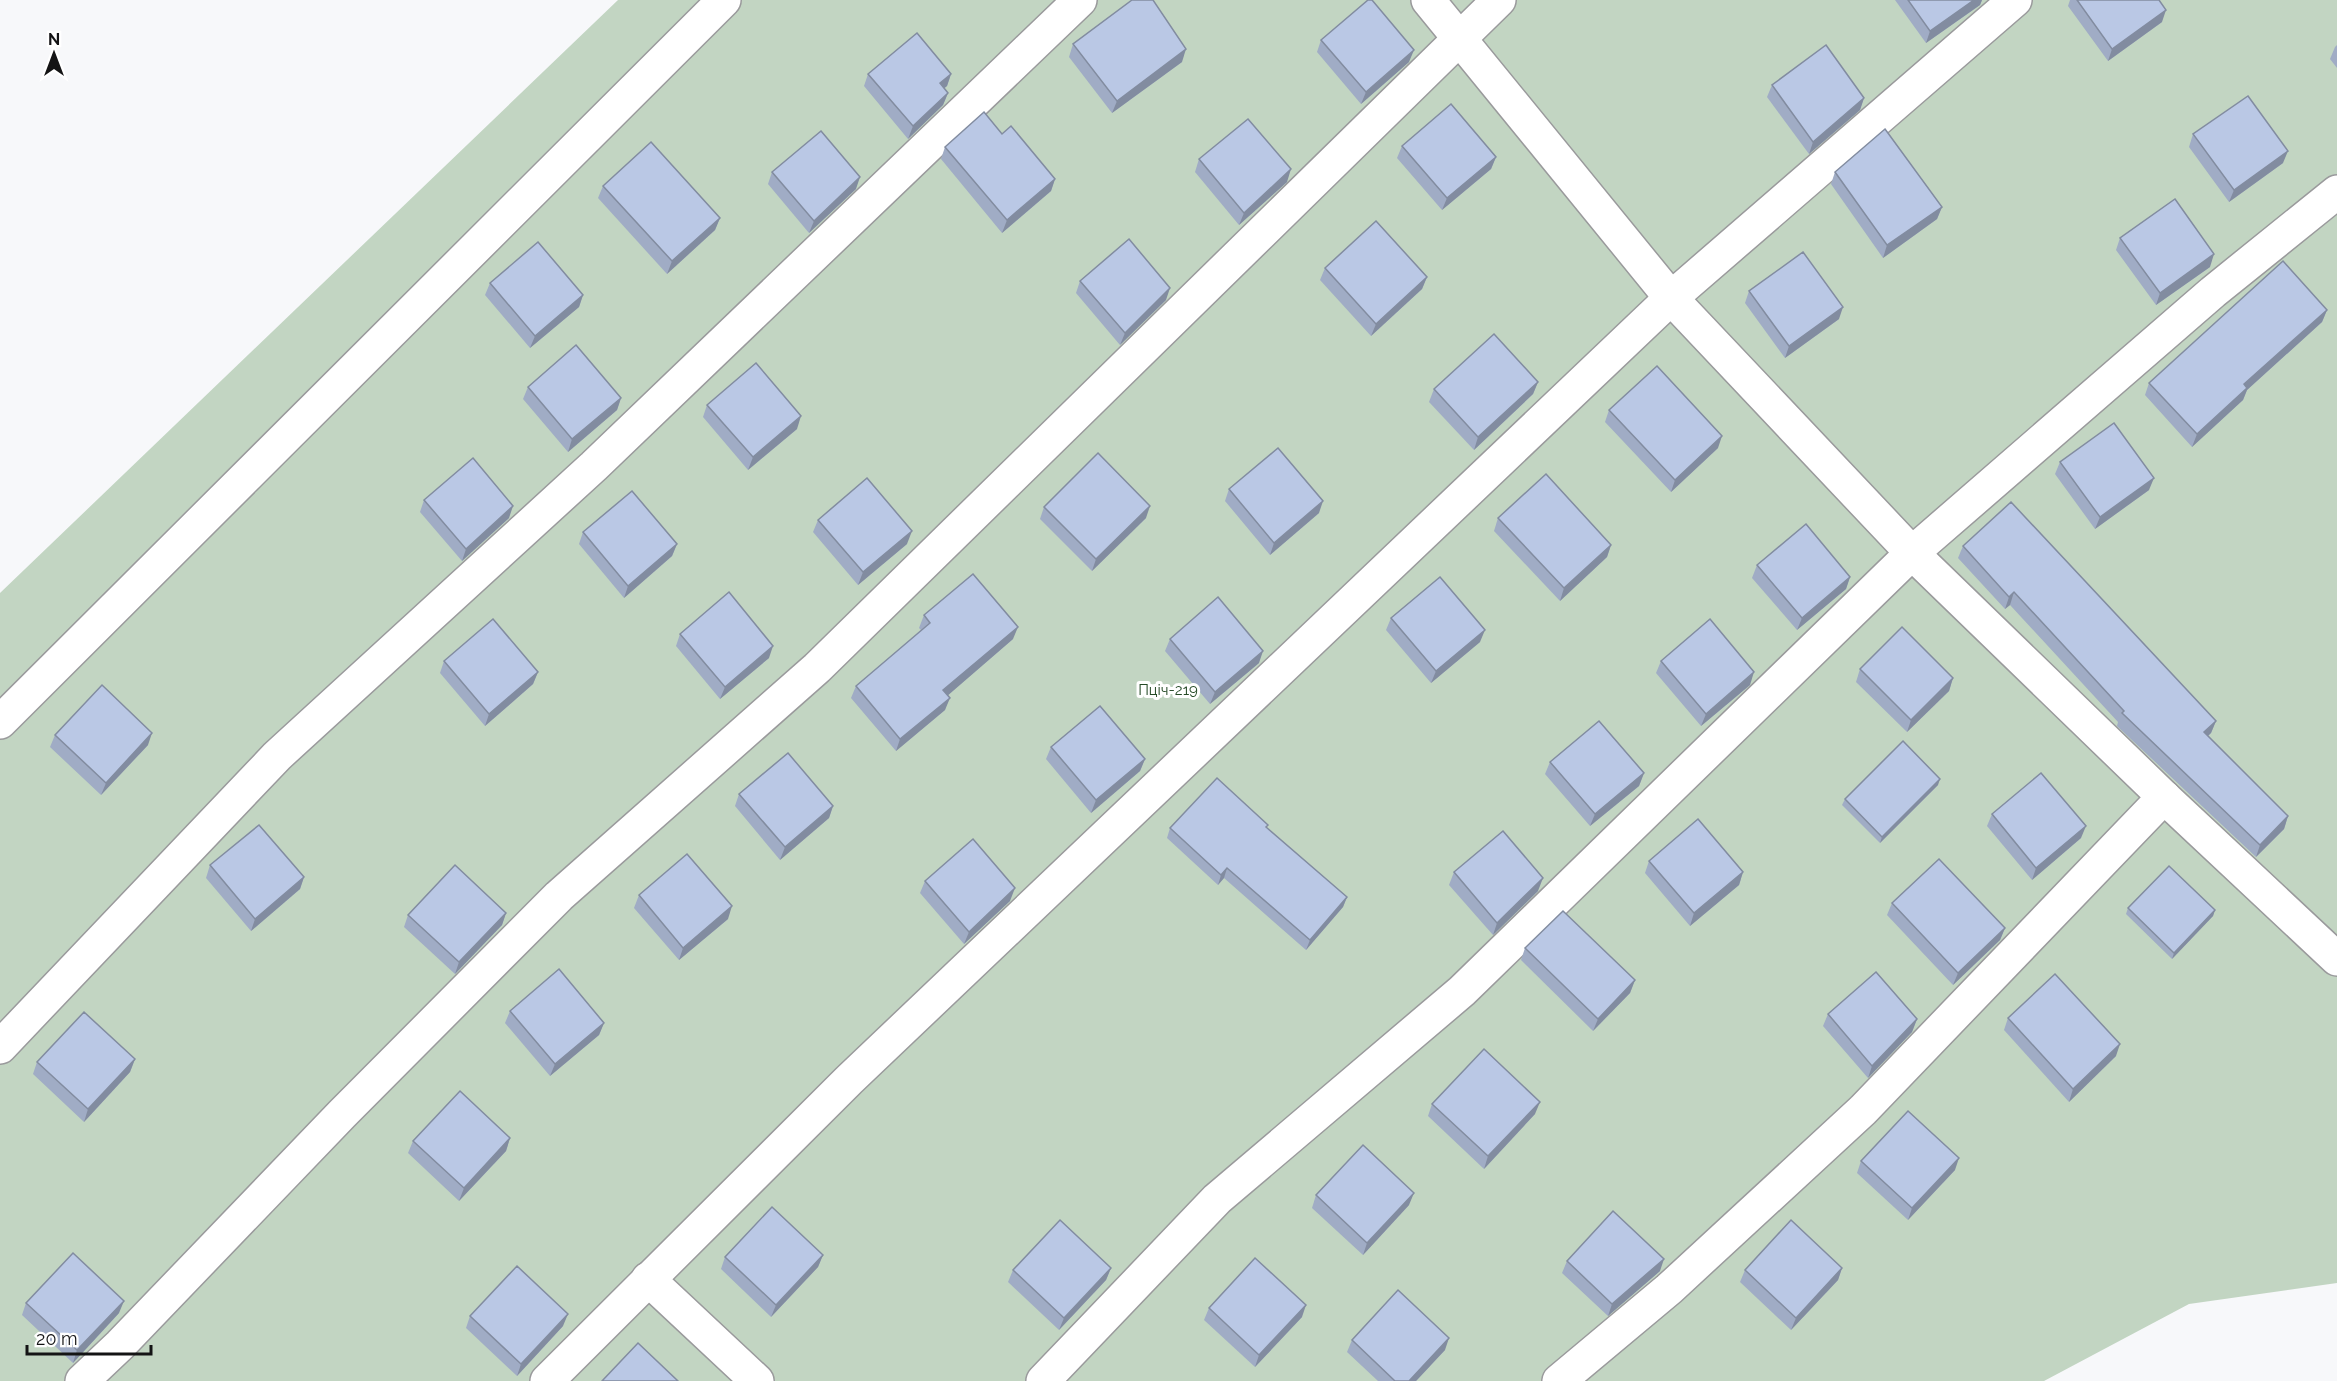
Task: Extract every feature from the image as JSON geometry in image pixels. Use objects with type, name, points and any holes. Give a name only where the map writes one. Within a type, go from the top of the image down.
[{"type":"street","points":[[0,722],[724,0]]},
{"type":"street","points":[[0,1047],[277,756],[594,466],[1080,0]]},
{"type":"street","points":[[1428,0],[1671,298],[1912,553],[2164,797],[2337,959]]},
{"type":"street","points":[[82,1381],[120,1345],[350,1106],[559,896],[817,668],[1091,402],[1498,0]]},
{"type":"street","points":[[546,1381],[849,1080],[1671,298],[2015,0]]},
{"type":"street","points":[[1043,1381],[1217,1198],[1462,991],[1912,553],[2213,292],[2337,192]]},
{"type":"street","points":[[1559,1381],[1670,1289],[1863,1110],[2164,797]]},
{"type":"street","points":[[648,1279],[757,1381]]},
{"type":"green space","name":"Пціч-219","points":[[618,0],[2337,0],[2337,1283],[2189,1304],[2044,1381],[0,1381],[0,593]]},
{"type":"building","points":[[1132,0],[1153,0],[1186,49],[1117,101],[1073,44]]},
{"type":"building","points":[[1368,0],[1372,0],[1414,50],[1366,92],[1321,40]]},
{"type":"building","points":[[1908,0],[1974,0],[1930,31]]},
{"type":"building","points":[[2077,0],[2159,0],[2166,10],[2112,49]]},
{"type":"building","points":[[917,33],[951,74],[940,83],[948,93],[913,126],[868,74]]},
{"type":"building","points":[[1826,45],[1864,98],[1813,142],[1772,85]]},
{"type":"building","points":[[2248,96],[2288,151],[2234,190],[2193,134]]},
{"type":"building","points":[[1451,104],[1496,157],[1447,198],[1402,146]]},
{"type":"building","points":[[984,112],[1002,134],[1011,126],[1055,179],[1007,220],[945,147]]},
{"type":"building","points":[[1248,119],[1291,169],[1244,213],[1199,159]]},
{"type":"building","points":[[1885,129],[1942,207],[1887,245],[1835,172]]},
{"type":"building","points":[[821,131],[860,177],[814,221],[772,172]]},
{"type":"building","points":[[651,142],[720,218],[672,261],[603,186]]},
{"type":"building","points":[[2175,199],[2214,254],[2160,293],[2120,238]]},
{"type":"building","points":[[1376,221],[1427,277],[1376,324],[1325,268]]},
{"type":"building","points":[[1129,239],[1170,288],[1125,333],[1080,281]]},
{"type":"building","points":[[538,242],[583,295],[535,336],[490,283]]},
{"type":"building","points":[[1803,252],[1843,307],[1789,346],[1749,291]]},
{"type":"building","points":[[2283,261],[2327,310],[2244,384],[2247,388],[2197,434],[2149,383]]},
{"type":"building","points":[[1494,334],[1538,382],[1478,437],[1434,389]]},
{"type":"building","points":[[576,345],[621,398],[572,439],[528,387]]},
{"type":"building","points":[[756,363],[801,416],[753,457],[707,405]]},
{"type":"building","points":[[1657,366],[1722,436],[1675,480],[1609,410]]},
{"type":"building","points":[[2114,423],[2154,478],[2100,517],[2060,462]]},
{"type":"building","points":[[1278,448],[1323,501],[1274,543],[1229,489]]},
{"type":"building","points":[[1098,453],[1150,506],[1096,559],[1044,507]]},
{"type":"building","points":[[473,458],[513,506],[466,549],[424,500]]},
{"type":"building","points":[[1546,474],[1611,545],[1564,588],[1498,518]]},
{"type":"building","points":[[867,478],[912,531],[863,572],[818,520]]},
{"type":"building","points":[[632,491],[677,544],[628,586],[583,532]]},
{"type":"building","points":[[2011,502],[2216,721],[2204,732],[2288,816],[2260,845],[2122,713],[2124,711],[2014,592],[2009,597],[1963,546]]},
{"type":"building","points":[[1806,524],[1850,577],[1802,618],[1757,565]]},
{"type":"building","points":[[973,574],[1018,627],[943,690],[950,698],[900,739],[856,686],[930,623],[924,615]]},
{"type":"building","points":[[1440,577],[1485,630],[1436,671],[1391,618]]},
{"type":"building","points":[[729,592],[773,646],[725,687],[680,634]]},
{"type":"building","points":[[1218,597],[1263,651],[1215,692],[1170,639]]},
{"type":"building","points":[[493,619],[538,672],[489,714],[444,661]]},
{"type":"building","points":[[1710,619],[1754,672],[1706,714],[1661,661]]},
{"type":"building","points":[[1902,627],[1953,678],[1911,720],[1860,669]]},
{"type":"building","points":[[102,685],[152,733],[106,783],[55,735]]},
{"type":"building","points":[[1100,706],[1145,759],[1096,800],[1051,747]]},
{"type":"building","points":[[1599,721],[1644,773],[1595,814],[1550,762]]},
{"type":"building","points":[[1903,741],[1940,779],[1882,837],[1845,799]]},
{"type":"building","points":[[788,753],[833,806],[785,847],[739,794]]},
{"type":"building","points":[[2041,773],[2086,826],[2036,868],[1992,814]]},
{"type":"building","points":[[1217,778],[1268,825],[1266,827],[1347,897],[1310,940],[1227,868],[1221,875],[1170,828]]},
{"type":"building","points":[[1698,819],[1743,872],[1694,913],[1649,861]]},
{"type":"building","points":[[259,825],[304,877],[255,919],[210,865]]},
{"type":"building","points":[[1503,831],[1543,878],[1497,923],[1454,872]]},
{"type":"building","points":[[973,839],[1015,888],[969,932],[925,881]]},
{"type":"building","points":[[687,854],[732,906],[683,948],[639,895]]},
{"type":"building","points":[[1939,859],[2005,928],[1958,973],[1892,903]]},
{"type":"building","points":[[455,865],[506,913],[459,962],[408,915]]},
{"type":"building","points":[[2169,866],[2215,910],[2174,953],[2128,908]]},
{"type":"building","points":[[1563,911],[1635,980],[1598,1019],[1525,948]]},
{"type":"building","points":[[559,969],[604,1023],[555,1064],[510,1011]]},
{"type":"building","points":[[1876,972],[1917,1019],[1872,1066],[1828,1014]]},
{"type":"building","points":[[2055,974],[2120,1044],[2073,1089],[2008,1018]]},
{"type":"building","points":[[84,1012],[135,1059],[88,1109],[37,1062]]},
{"type":"building","points":[[1484,1049],[1540,1102],[1488,1156],[1432,1104]]},
{"type":"building","points":[[460,1091],[510,1138],[464,1188],[413,1141]]},
{"type":"building","points":[[1908,1111],[1959,1158],[1912,1208],[1861,1161]]},
{"type":"building","points":[[1363,1145],[1414,1193],[1367,1243],[1316,1195]]},
{"type":"building","points":[[772,1207],[823,1255],[776,1305],[725,1257]]},
{"type":"building","points":[[1613,1211],[1664,1259],[1612,1304],[1567,1261]]},
{"type":"building","points":[[1060,1220],[1111,1268],[1064,1318],[1013,1270]]},
{"type":"building","points":[[1791,1220],[1842,1268],[1796,1318],[1745,1270]]},
{"type":"building","points":[[73,1253],[124,1301],[77,1350],[26,1303]]},
{"type":"building","points":[[1255,1258],[1306,1305],[1259,1355],[1209,1308]]},
{"type":"building","points":[[517,1266],[568,1314],[521,1364],[470,1316]]},
{"type":"building","points":[[1398,1290],[1449,1338],[1409,1381],[1395,1381],[1352,1340]]},
{"type":"building","points":[[638,1343],[678,1381],[602,1381]]}]
